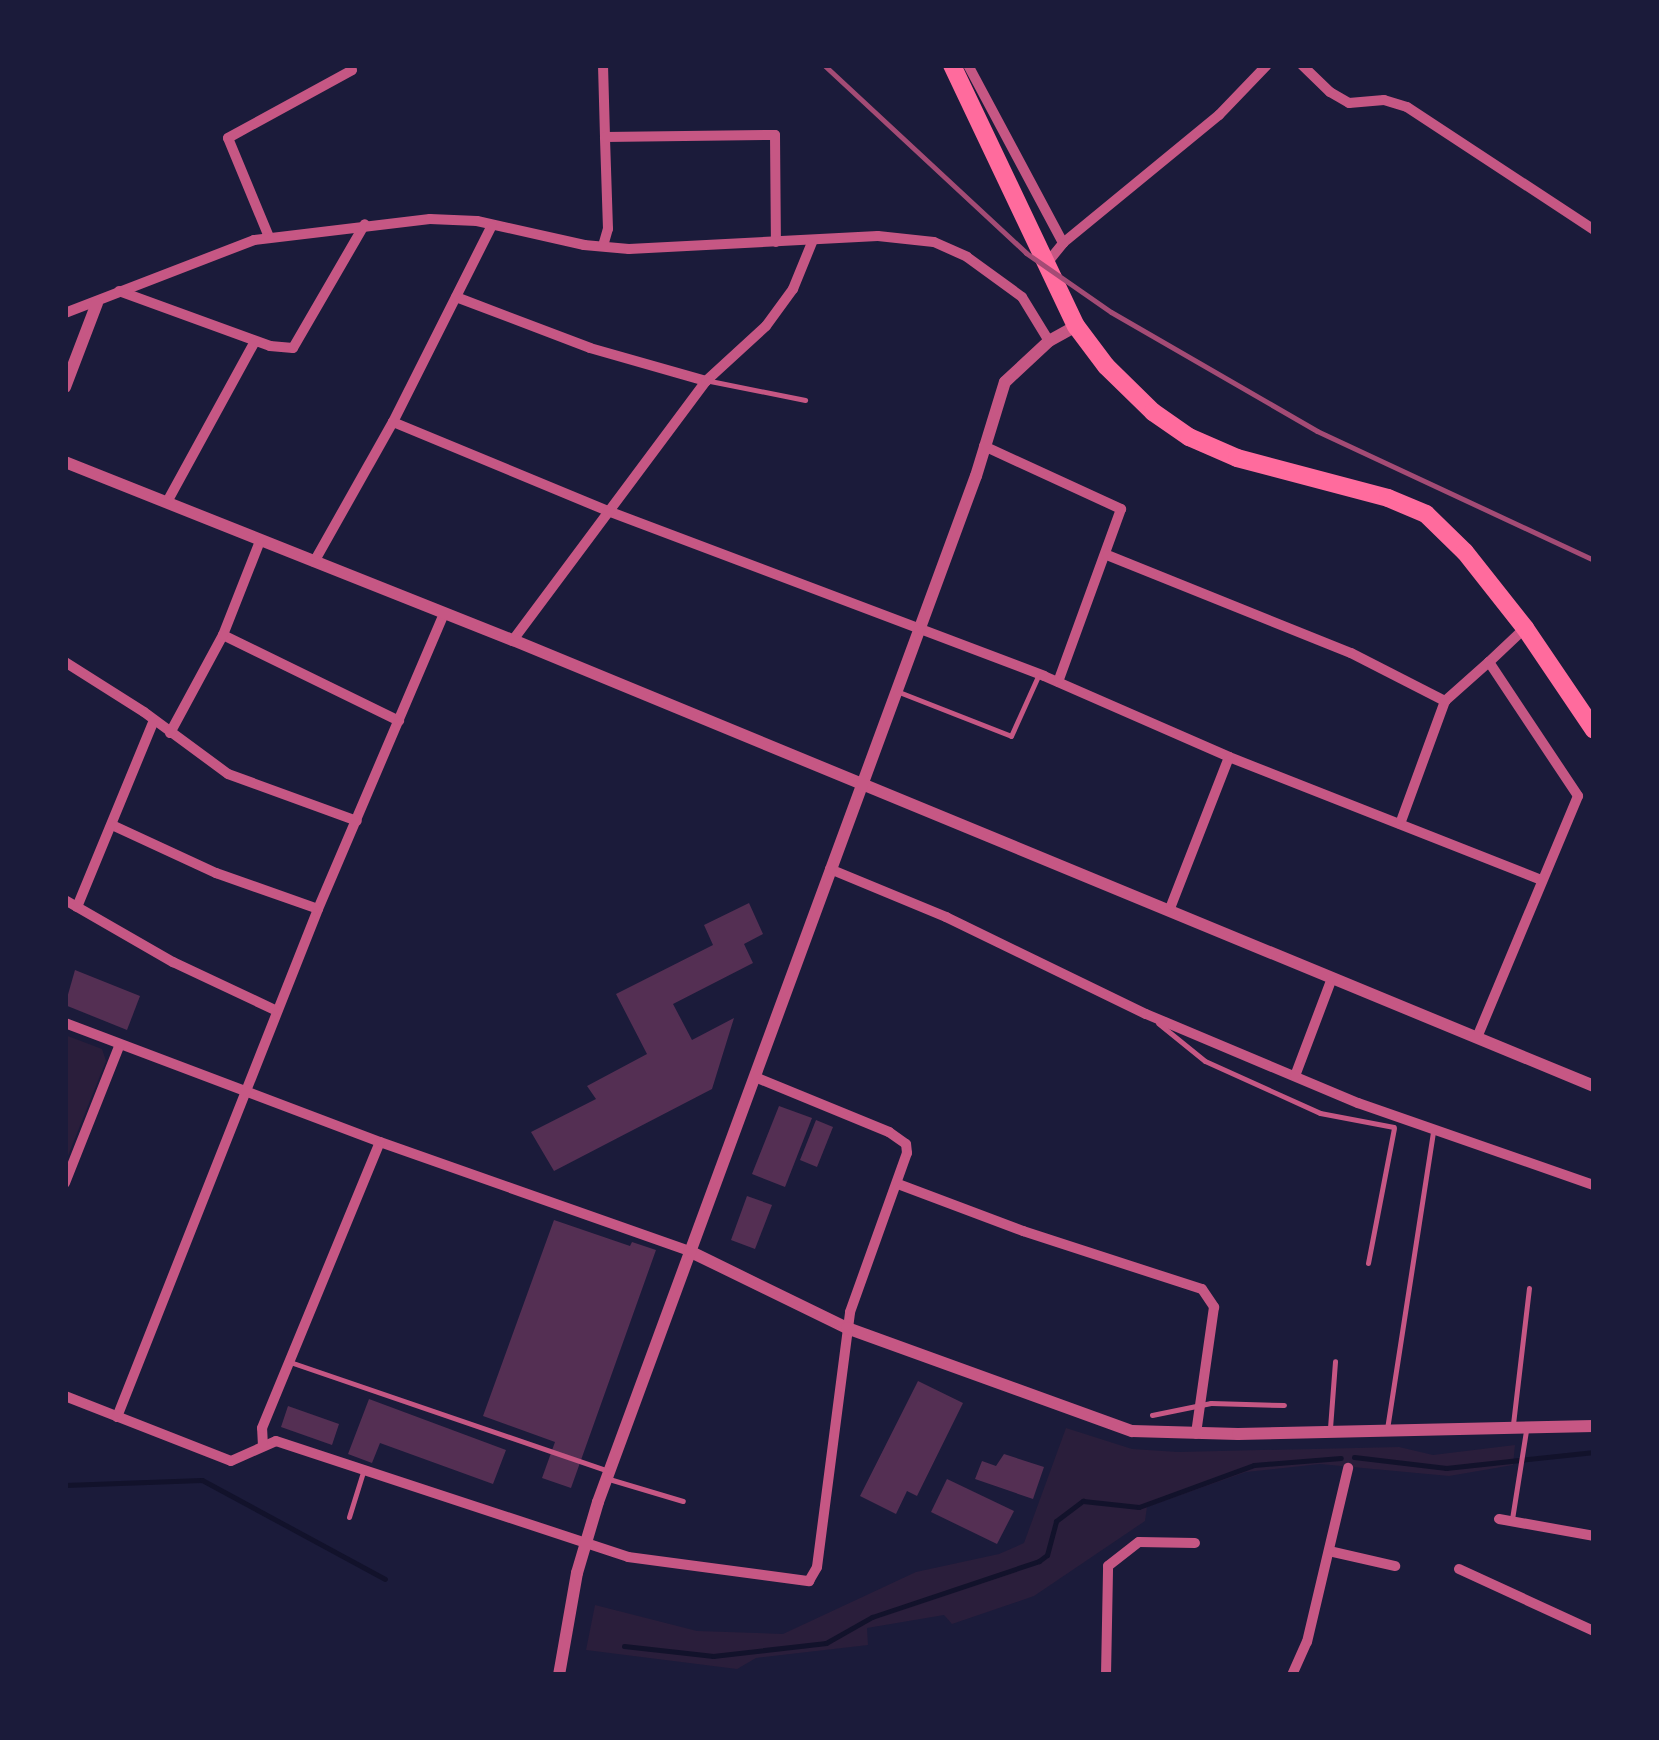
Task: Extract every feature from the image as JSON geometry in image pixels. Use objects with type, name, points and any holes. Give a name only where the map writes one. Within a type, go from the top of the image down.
[{"type":"highway","points":[[952,65],[1076,326],[1106,366],[1153,412],[1189,437],[1236,458],[1388,498],[1426,514],[1465,552],[1525,628],[1594,730]]},
{"type":"street","points":[[269,237],[228,138],[352,70],[350,65]]},
{"type":"street","points":[[603,65],[608,229],[603,246]]},
{"type":"street","points":[[968,65],[1063,243]]},
{"type":"street","points":[[1047,262],[1063,243],[1219,115],[1267,65]]},
{"type":"street","points":[[1302,65],[1330,92],[1350,103],[1384,100],[1406,106],[1594,230]]},
{"type":"street","points":[[605,137],[775,135],[776,242]]},
{"type":"street","points":[[65,313],[269,237],[430,218],[603,246],[673,248],[878,236],[934,242],[967,256],[1022,297],[1049,341]]},
{"type":"street","points":[[120,291],[255,341],[293,348],[364,224]]},
{"type":"street","points":[[314,562],[393,422],[492,226]]},
{"type":"street","points":[[513,640],[706,380],[766,326],[793,289],[813,240]]},
{"type":"street","points":[[456,297],[590,348],[706,380]]},
{"type":"street","points":[[65,387],[97,303]]},
{"type":"street","points":[[559,1675],[584,1543],[920,628],[1006,382],[1049,341],[1076,326]]},
{"type":"street","points":[[168,502],[255,341]]},
{"type":"street","points":[[393,422],[608,510],[1039,674],[1229,757],[1542,880]]},
{"type":"street","points":[[984,446],[1122,509],[1058,682]]},
{"type":"street","points":[[65,462],[513,640],[1594,1086]]},
{"type":"street","points":[[170,733],[223,635],[260,540]]},
{"type":"street","points":[[1107,556],[1351,653],[1445,700]]},
{"type":"street","points":[[117,1417],[318,909],[444,614]]},
{"type":"street","points":[[1400,824],[1445,700],[1525,628]]},
{"type":"street","points":[[223,635],[399,721]]},
{"type":"street","points":[[1477,1038],[1578,796],[1489,662]]},
{"type":"street","points":[[66,665],[154,720],[228,774],[357,820]]},
{"type":"street","points":[[77,907],[154,720]]},
{"type":"street","points":[[1168,912],[1229,757]]},
{"type":"street","points":[[112,825],[216,873],[318,909]]},
{"type":"street","points":[[830,869],[946,916],[1146,1014],[1395,1122],[1594,1185]]},
{"type":"street","points":[[65,900],[173,962],[277,1011]]},
{"type":"street","points":[[1295,1076],[1332,978]]},
{"type":"street","points":[[65,1023],[380,1142],[689,1252],[847,1328],[1116,1428],[1196,1434],[1594,1426]]},
{"type":"street","points":[[65,1184],[120,1044]]},
{"type":"street","points":[[65,1396],[198,1444],[231,1461],[276,1441],[644,1561],[809,1581],[817,1567],[847,1328],[898,1184],[906,1144],[890,1132],[755,1077]]},
{"type":"street","points":[[264,1446],[262,1428],[380,1142]]},
{"type":"street","points":[[898,1184],[1023,1231],[1202,1289],[1214,1307],[1196,1434]]},
{"type":"street","points":[[1292,1675],[1307,1642],[1348,1468]]},
{"type":"street","points":[[1505,1520],[1594,1536]]},
{"type":"street","points":[[1106,1675],[1108,1566],[1138,1542],[1195,1544]]},
{"type":"street","points":[[1329,1551],[1395,1566]]},
{"type":"street","points":[[1459,1569],[1594,1631]]},
{"type":"lane","points":[[706,380],[805,400]]},
{"type":"lane","points":[[896,691],[1011,736],[1039,674]]},
{"type":"lane","points":[[1146,1014],[1205,1061],[1320,1113],[1395,1122],[1368,1263]]},
{"type":"lane","points":[[1387,1429],[1433,1131]]},
{"type":"lane","points":[[1505,1520],[1519,1428],[1528,1288]]},
{"type":"lane","points":[[1330,1431],[1335,1360]]},
{"type":"lane","points":[[289,1362],[683,1500]]},
{"type":"lane","points":[[1152,1415],[1198,1404],[1284,1405]]},
{"type":"lane","points":[[349,1517],[364,1470]]},
{"type":"shaded area","points":[[65,1035],[102,1049],[106,1061],[65,1163]]},
{"type":"shaded area","points":[[1066,1428],[1132,1449],[1178,1452],[1399,1447],[1433,1455],[1515,1445],[1513,1465],[1449,1476],[1320,1464],[1246,1472],[1147,1507],[1145,1521],[1034,1596],[952,1624],[944,1615],[867,1628],[868,1645],[756,1658],[737,1669],[586,1650],[595,1605],[697,1631],[783,1634],[916,1572],[999,1554],[1024,1543]]},
{"type":"building","points":[[749,903],[763,934],[744,944],[753,963],[673,1004],[692,1040],[734,1018],[712,1089],[554,1171],[531,1132],[596,1099],[587,1086],[647,1054],[616,994],[713,945],[704,925]]},
{"type":"building","points":[[75,970],[140,996],[127,1030],[65,1005]]},
{"type":"building","points":[[779,1106],[812,1118],[785,1187],[752,1174]]},
{"type":"building","points":[[816,1120],[833,1127],[817,1167],[800,1160]]},
{"type":"building","points":[[747,1196],[772,1205],[755,1249],[731,1240]]},
{"type":"building","points":[[554,1220],[630,1246],[632,1242],[656,1250],[571,1488],[542,1478],[555,1442],[483,1416]]},
{"type":"building","points":[[918,1381],[963,1403],[917,1496],[907,1491],[896,1514],[860,1496]]},
{"type":"building","points":[[369,1399],[506,1450],[493,1484],[380,1443],[372,1463],[348,1454]]},
{"type":"building","points":[[288,1406],[339,1424],[332,1445],[281,1427]]},
{"type":"building","points":[[1004,1454],[1044,1467],[1033,1499],[975,1479],[982,1461],[996,1466]]},
{"type":"building","points":[[947,1479],[1014,1511],[997,1544],[931,1512]]},
{"type":"waterway","points":[[1354,1457],[1446,1468],[1594,1452]]},
{"type":"waterway","points":[[624,1646],[713,1656],[826,1643],[872,1617],[1039,1561],[1047,1555],[1056,1521],[1083,1501],[1139,1507],[1254,1465],[1341,1458]]},
{"type":"waterway","points":[[65,1485],[202,1480],[385,1579]]},
{"type":"railway","points":[[824,65],[1026,253],[1111,312],[1317,431],[1594,560]]}]
